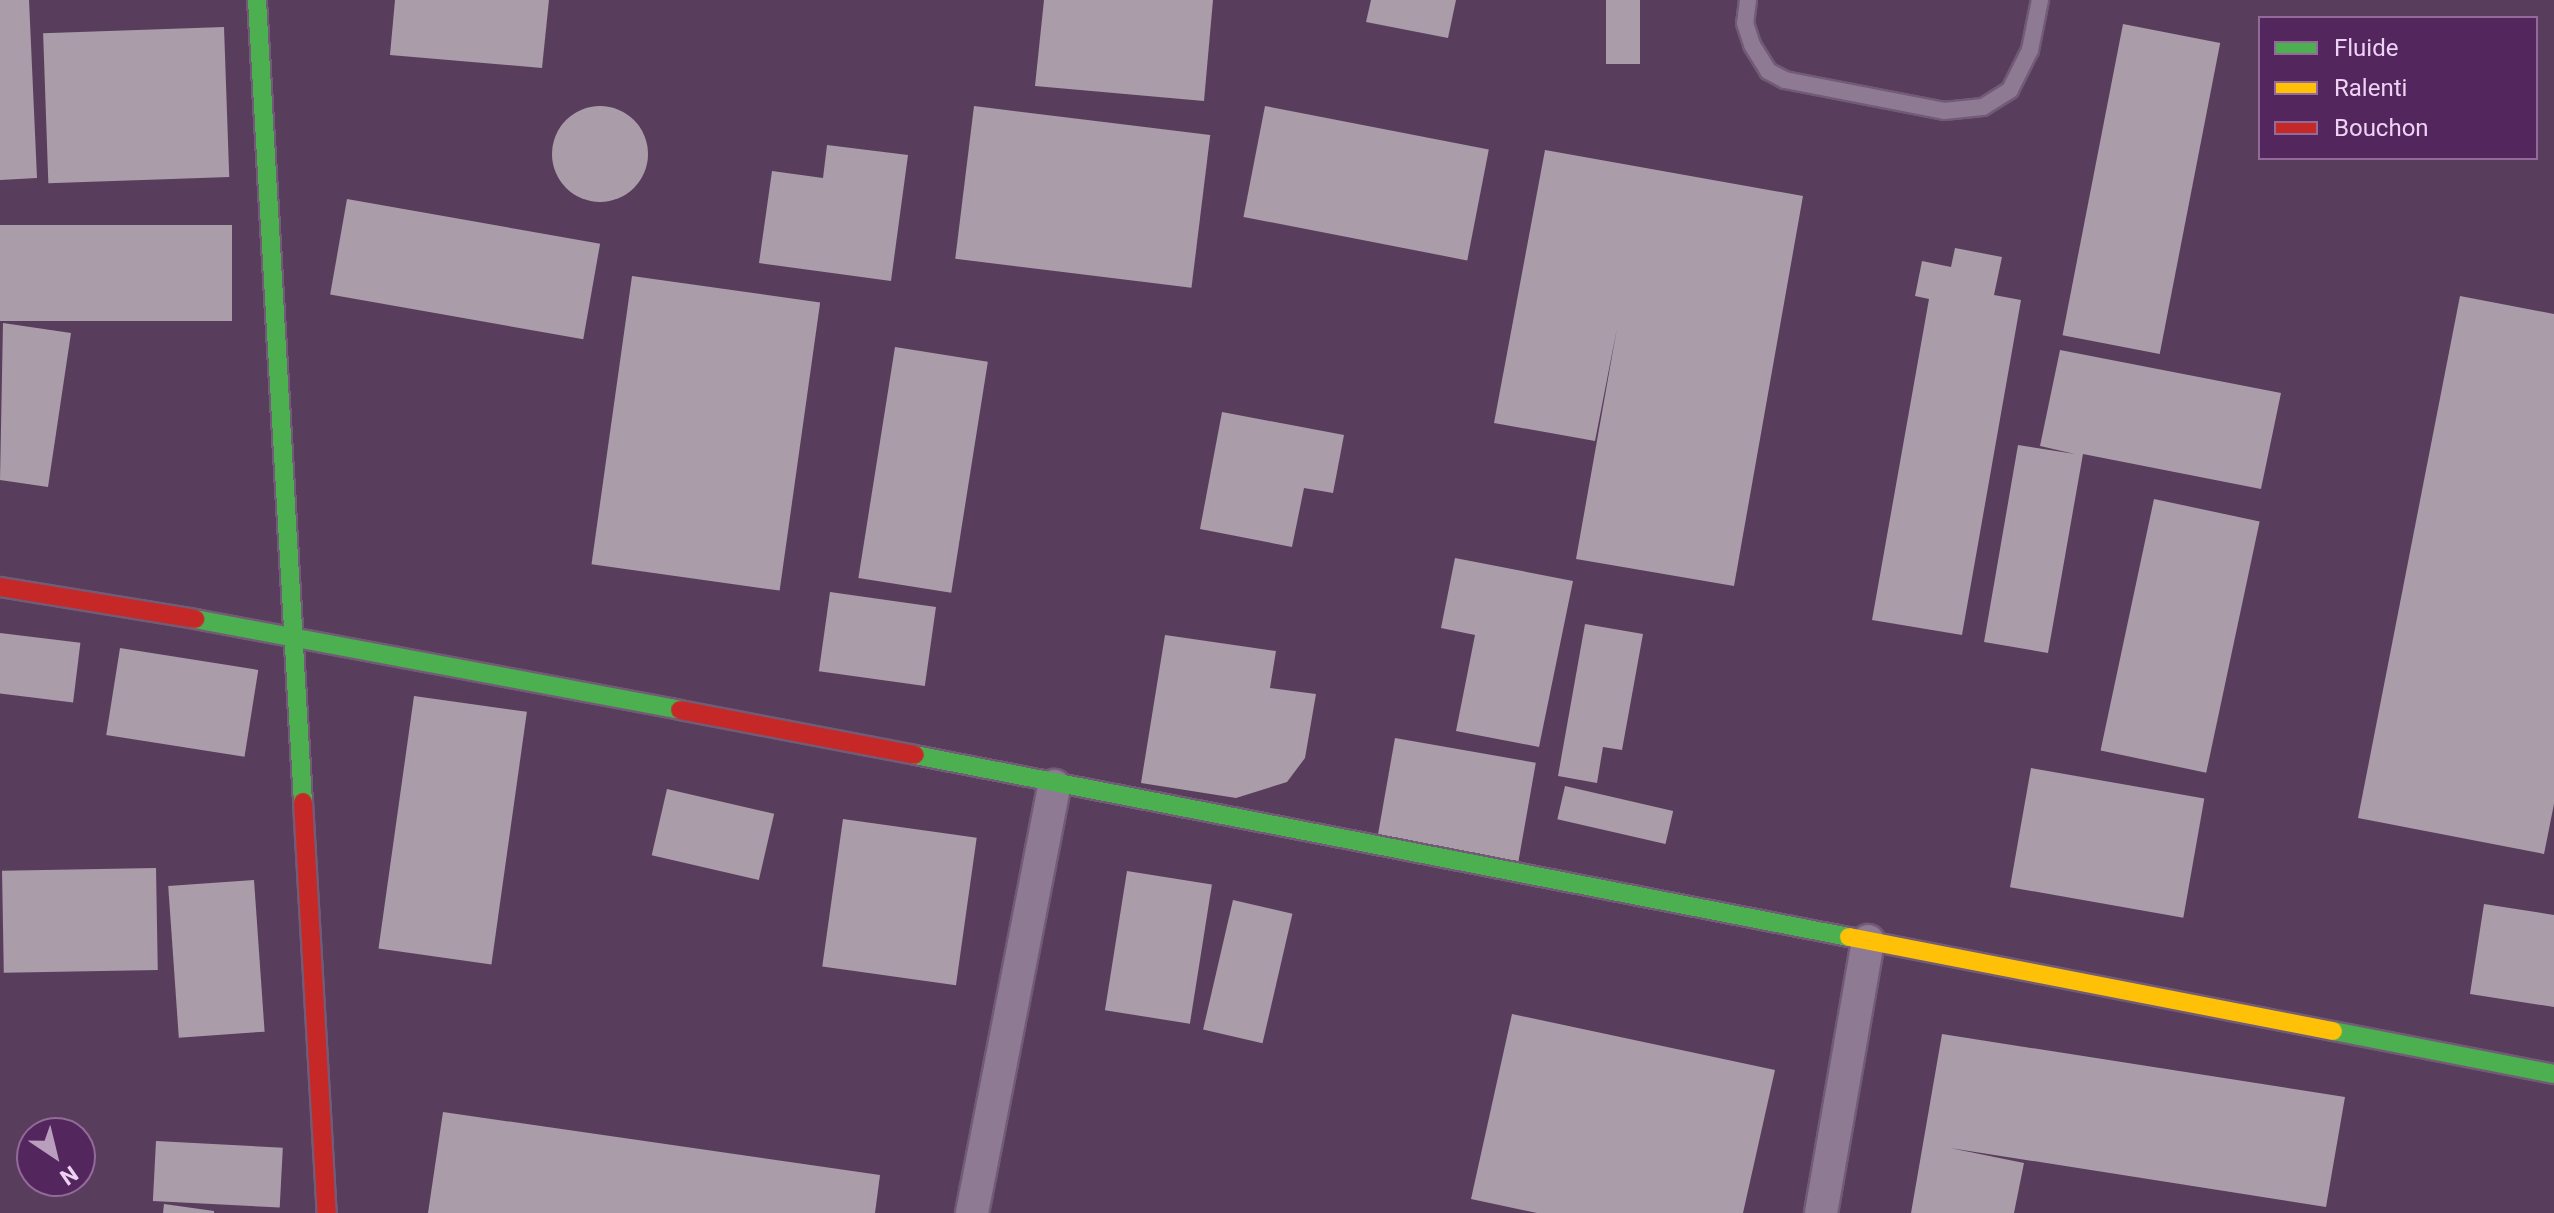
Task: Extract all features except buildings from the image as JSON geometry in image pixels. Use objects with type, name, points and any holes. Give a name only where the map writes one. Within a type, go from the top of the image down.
[{"type":"street","points":[[257,0],[297,635],[327,1213]]},
{"type":"street","points":[[0,587],[297,635],[1054,786],[2554,1074]]},
{"type":"street","points":[[972,1213],[1054,786]]},
{"type":"street","points":[[1821,1213],[1868,941]]},
{"type":"lane","points":[[1748,0],[1745,23],[1752,45],[1768,71],[1785,80],[1944,111],[1983,107],[2010,90],[2030,50],[2040,0]]},
{"type":"traffic: fast","points":[[257,0],[303,802]]},
{"type":"traffic: fast","points":[[195,619],[680,710]]},
{"type":"traffic: fast","points":[[915,755],[1849,937]]},
{"type":"traffic: fast","points":[[2333,1031],[2554,1074]]},
{"type":"traffic: slow","points":[[1849,937],[2333,1031]]},
{"type":"traffic: jam","points":[[0,587],[195,619]]},
{"type":"traffic: jam","points":[[680,710],[915,755]]},
{"type":"traffic: jam","points":[[303,802],[327,1213]]}]
